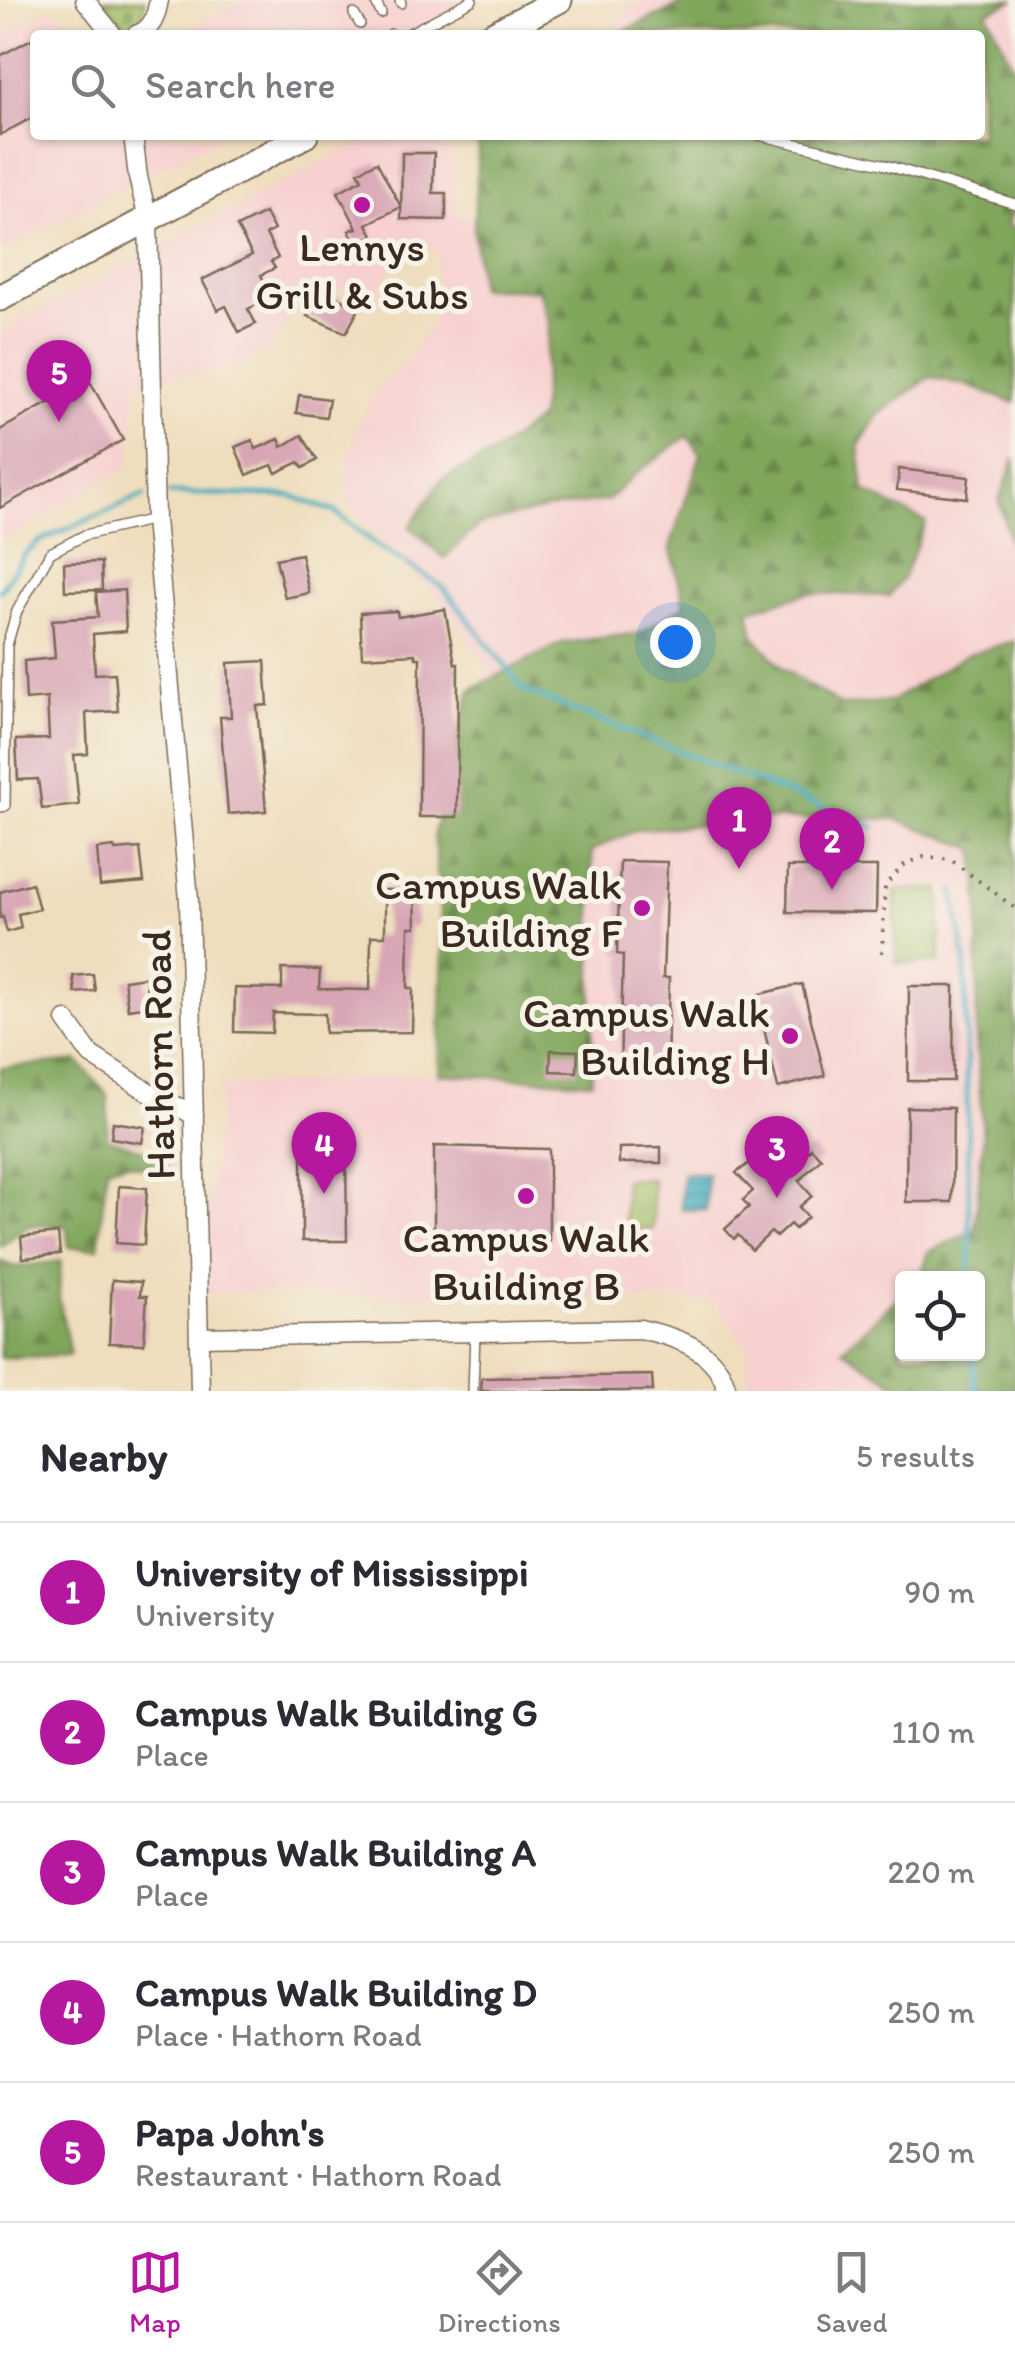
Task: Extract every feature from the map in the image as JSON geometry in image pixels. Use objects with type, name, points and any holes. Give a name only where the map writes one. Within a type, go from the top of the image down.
[{"type":"main road","points":[[502,30],[559,0]]},
{"type":"main road","points":[[0,298],[296,140]]},
{"type":"street","points":[[85,0],[109,30]]},
{"type":"street","points":[[147,30],[159,0]]},
{"type":"street","name":"Hathorn Road","points":[[134,140],[148,219],[155,519],[190,900],[200,1391]]},
{"type":"street","points":[[66,1020],[91,1055],[194,1115]]},
{"type":"street","points":[[200,1337],[640,1329],[679,1338],[707,1357],[721,1371],[727,1391]]},
{"type":"lane","points":[[413,30],[433,16],[472,0]]},
{"type":"lane","points":[[376,2],[381,13]]},
{"type":"lane","points":[[354,14],[360,24]]},
{"type":"lane","points":[[780,140],[882,164],[1015,204]]},
{"type":"lane","points":[[0,807],[6,806],[7,644],[16,611],[50,553],[84,535],[155,519]]},
{"type":"lane","points":[[473,1391],[475,1333]]},
{"type":"path","points":[[882,953],[885,885],[905,864],[924,857],[951,860],[1015,908]]},
{"type":"shaded area","points":[[244,0],[480,0],[423,30],[188,30]]},
{"type":"shaded area","points":[[640,0],[1015,0],[1015,1391],[748,1391],[747,1348],[715,1301],[199,1292],[221,1087],[439,1073],[487,665],[431,588],[402,565],[350,505],[347,486],[349,451],[362,418],[382,383],[408,361],[433,320],[438,250],[400,249],[378,292],[303,288],[269,352],[235,367],[137,383],[130,466],[0,543],[0,332],[364,140],[450,140],[457,215],[580,219],[956,140],[985,140],[985,30],[612,30],[625,8]]},
{"type":"shaded area","points":[[51,9],[85,30],[30,30],[30,140],[213,140],[0,252],[0,36]]},
{"type":"green space","points":[[103,0],[145,0],[141,25],[127,28]]},
{"type":"green space","points":[[690,0],[1015,0],[987,12],[1015,70],[1015,205],[1007,225],[1015,229],[1015,403],[930,377],[878,415],[859,446],[864,491],[926,522],[904,576],[889,596],[809,593],[749,610],[754,636],[782,668],[842,706],[891,701],[966,655],[1015,641],[1015,1391],[906,1391],[842,1349],[895,1300],[895,1361],[985,1361],[985,1271],[922,1271],[929,1252],[975,1230],[983,1136],[976,1038],[979,903],[975,849],[896,819],[773,819],[636,830],[592,850],[592,1082],[439,1074],[443,947],[434,833],[471,689],[562,643],[640,633],[685,605],[670,547],[701,454],[687,436],[634,475],[608,500],[545,509],[479,525],[444,558],[410,527],[441,480],[496,452],[540,418],[549,325],[539,290],[479,288],[474,227],[479,140],[985,140],[985,30],[627,30]]},
{"type":"green space","points":[[1015,458],[1015,544],[1011,545],[999,501]]},
{"type":"green space","points":[[940,889],[940,962],[896,963],[895,890]]},
{"type":"green space","points":[[78,1061],[108,1096],[107,1139],[163,1156],[169,1175],[128,1163],[107,1167],[98,1248],[69,1247],[66,1225],[27,1226],[0,1247],[0,1068]]},
{"type":"green space","points":[[652,1178],[653,1229],[625,1230],[624,1179]]},
{"type":"green space","points":[[0,1261],[14,1267],[61,1261],[59,1297],[70,1355],[0,1358]]},
{"type":"water","points":[[682,1173],[707,1173],[706,1210],[681,1210]]},
{"type":"building","points":[[30,40],[30,119],[0,135],[0,56]]},
{"type":"building","points":[[402,153],[434,153],[433,193],[446,193],[446,220],[401,219]]},
{"type":"building","name":"Lennys Grill & Subs","points":[[377,162],[401,207],[367,224],[373,235],[356,244],[349,231],[357,228],[338,192],[362,179],[358,172]]},
{"type":"building","points":[[265,213],[274,230],[266,234],[278,258],[271,262],[275,268],[261,275],[268,289],[260,293],[264,301],[248,309],[256,324],[239,332],[226,306],[218,310],[202,280],[252,255],[237,227]]},
{"type":"building","points":[[320,291],[360,307],[346,333],[307,316]]},
{"type":"building","points":[[89,380],[123,440],[0,508],[0,430]]},
{"type":"building","points":[[299,395],[329,399],[326,417],[296,413]]},
{"type":"building","points":[[302,435],[317,460],[303,468],[299,462],[276,473],[272,465],[247,475],[235,447],[252,440],[256,449],[279,439],[282,447]]},
{"type":"building","points":[[899,469],[969,477],[967,498],[897,490]]},
{"type":"building","points":[[301,554],[309,593],[285,598],[276,559]]},
{"type":"building","points":[[101,562],[102,590],[65,591],[64,563]]},
{"type":"building","points":[[124,590],[126,631],[93,634],[95,674],[115,673],[118,711],[86,713],[88,754],[74,755],[79,805],[42,809],[38,779],[18,780],[16,740],[49,739],[47,698],[26,700],[24,661],[55,658],[52,620],[98,617],[96,592]]},
{"type":"building","points":[[445,609],[458,664],[457,817],[419,817],[420,658],[415,654],[362,657],[360,613],[397,611],[398,617]]},
{"type":"building","points":[[265,661],[268,705],[257,706],[266,811],[228,814],[220,717],[231,717],[228,663]]},
{"type":"building","points":[[140,848],[144,882],[100,886],[97,849]]},
{"type":"building","points":[[620,861],[667,862],[663,978],[669,978],[667,1072],[620,1071]]},
{"type":"building","points":[[788,867],[877,867],[876,913],[787,912]]},
{"type":"building","points":[[32,883],[39,909],[18,914],[21,928],[7,932],[3,917],[0,918],[0,892]]},
{"type":"building","points":[[385,890],[415,890],[416,927],[409,927],[412,1032],[325,1033],[325,1014],[273,1013],[272,1033],[234,1032],[235,988],[282,989],[282,969],[320,970],[319,989],[370,990],[371,936],[385,936]]},
{"type":"building","points":[[93,974],[95,991],[75,993],[73,976]]},
{"type":"building","points":[[145,977],[149,1006],[128,1009],[124,980]]},
{"type":"building","name":"Campus Walk Building H","points":[[802,984],[825,1076],[778,1088],[756,995]]},
{"type":"building","points":[[909,986],[954,986],[953,1081],[908,1081]]},
{"type":"building","points":[[551,1050],[578,1051],[577,1072],[550,1071]]},
{"type":"building","points":[[907,1107],[953,1108],[952,1202],[906,1202]]},
{"type":"building","points":[[113,1122],[145,1127],[142,1143],[111,1138]]},
{"type":"building","points":[[434,1146],[549,1149],[549,1243],[434,1240]]},
{"type":"building","points":[[661,1147],[661,1163],[619,1163],[619,1148]]},
{"type":"building","points":[[302,1148],[346,1148],[347,1241],[302,1241]]},
{"type":"building","points":[[811,1148],[821,1158],[799,1181],[812,1196],[799,1207],[808,1217],[795,1229],[790,1224],[776,1237],[771,1232],[752,1250],[738,1235],[734,1239],[725,1229],[749,1207],[743,1200],[753,1191],[736,1173],[766,1151],[786,1173]]},
{"type":"building","points":[[119,1186],[147,1188],[144,1245],[116,1243]]},
{"type":"building","points":[[58,1233],[60,1254],[23,1258],[21,1237]]},
{"type":"building","points":[[112,1280],[141,1282],[140,1296],[147,1296],[144,1344],[109,1343]]},
{"type":"building","points":[[652,1375],[653,1391],[481,1391],[482,1378]]},
{"type":"waterway","points":[[169,493],[292,496],[335,512],[378,546],[443,587],[525,691],[874,827]]},
{"type":"waterway","points":[[0,591],[25,554],[40,541],[144,495]]},
{"type":"waterway","points":[[954,890],[965,959],[970,1271]]},
{"type":"waterway","points":[[973,1361],[975,1391]]},
{"type":"place","name":"Lennys Grill & Subs","points":[[362,205]]},
{"type":"place","name":"Papa John's","points":[[59,422]]},
{"type":"place","name":"University of Mississippi","points":[[739,869]]},
{"type":"place","name":"Campus Walk Building G","points":[[832,890]]},
{"type":"place","name":"Campus Walk Building F","points":[[642,908]]},
{"type":"place","name":"Campus Walk Building H","points":[[790,1036]]},
{"type":"place","name":"Campus Walk Building D","points":[[324,1194]]},
{"type":"place","name":"Campus Walk Building B","points":[[526,1196]]},
{"type":"place","name":"Campus Walk Building A","points":[[777,1198]]}]
